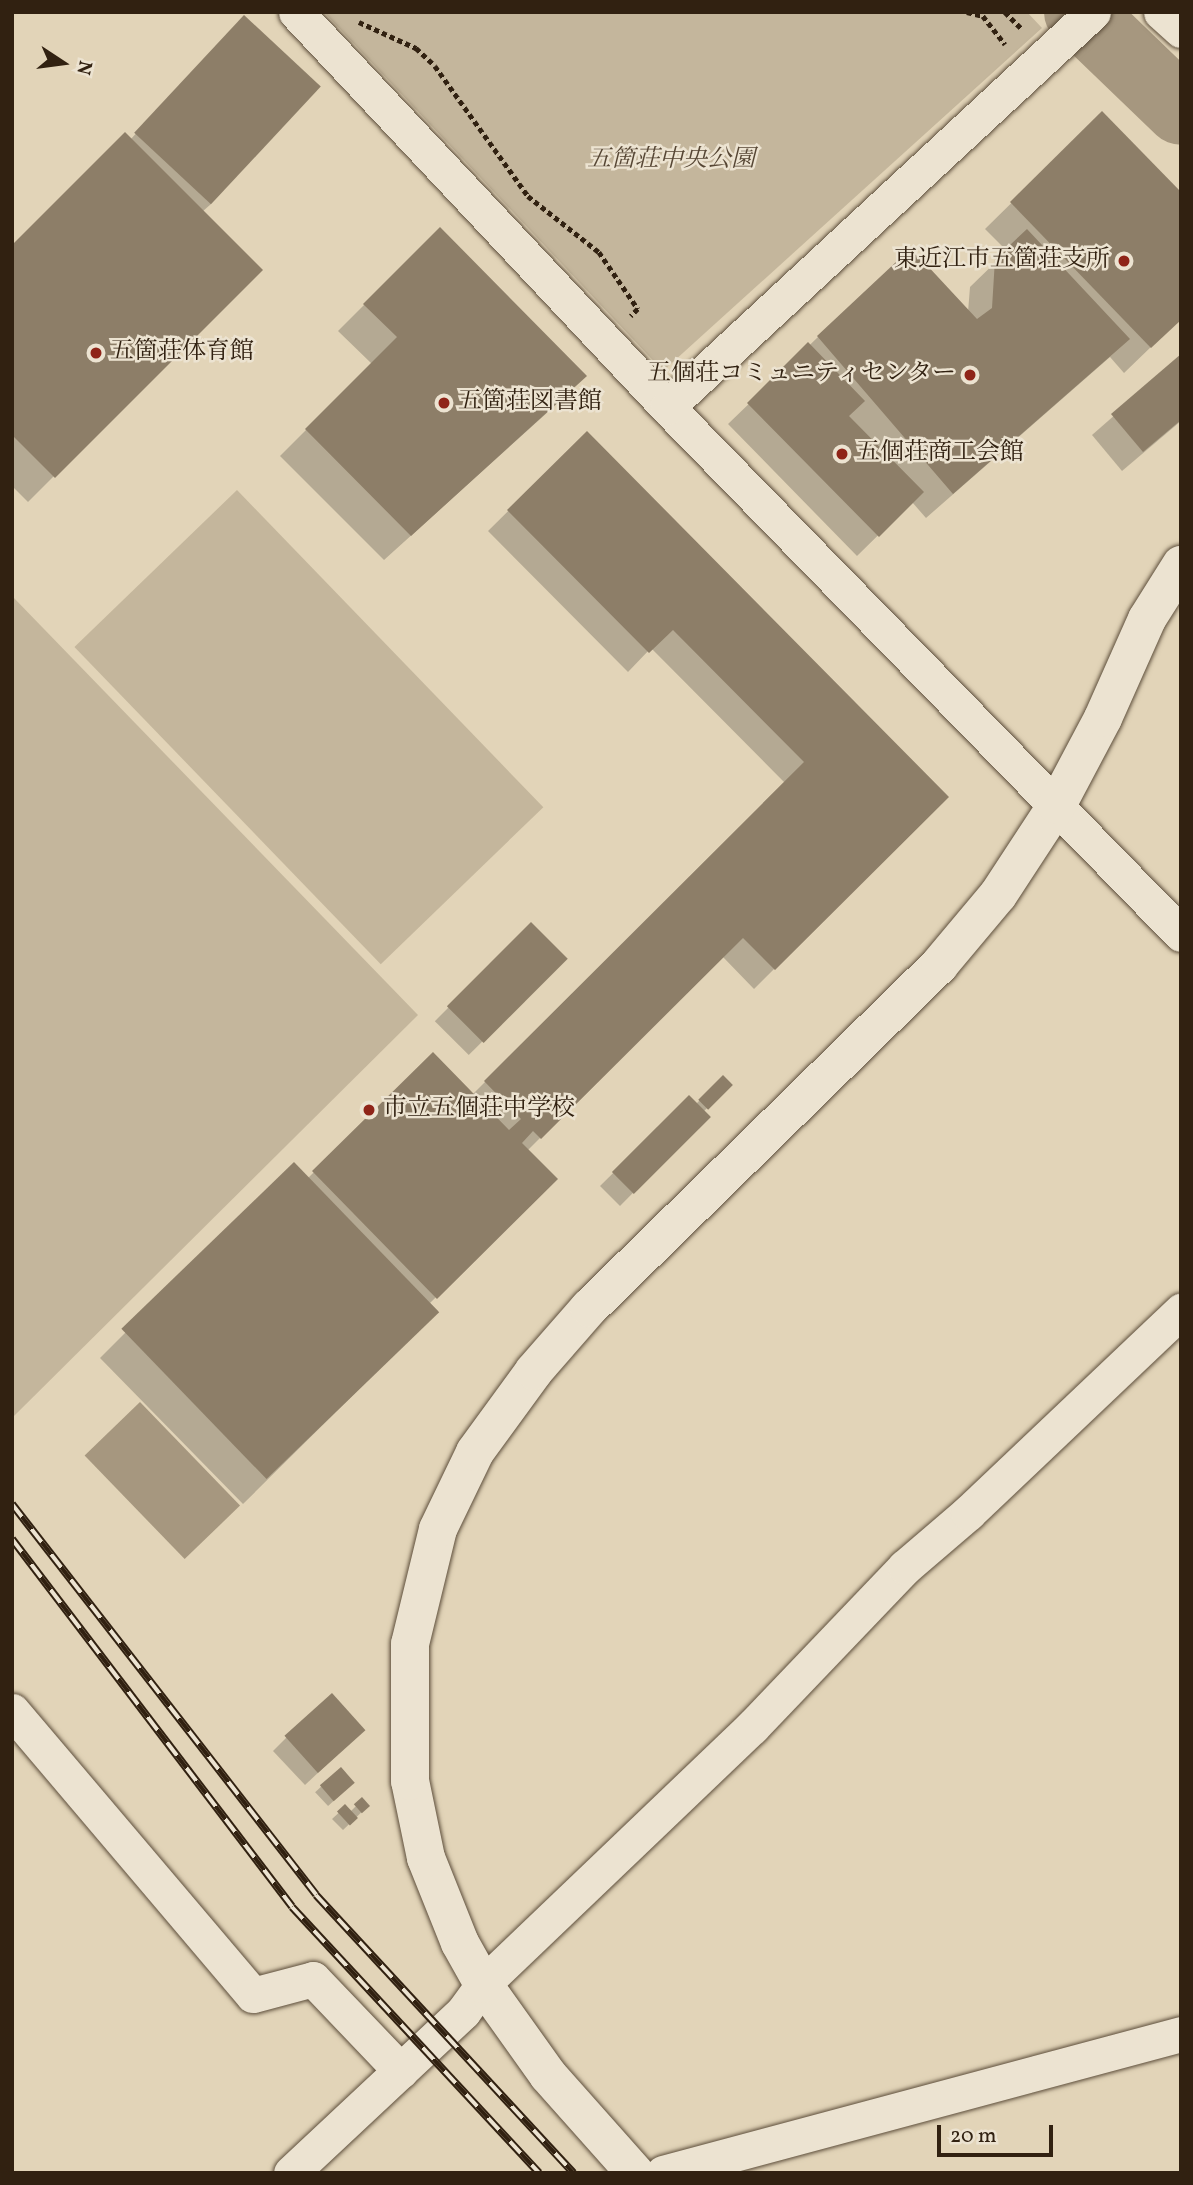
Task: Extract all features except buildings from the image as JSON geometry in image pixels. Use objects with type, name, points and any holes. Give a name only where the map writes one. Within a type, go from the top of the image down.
[{"type":"street","points":[[296,12],[667,408],[1181,934]]},
{"type":"street","points":[[667,408],[1093,12]]},
{"type":"street","points":[[1161,12],[1181,30]]},
{"type":"street","points":[[635,2173],[548,2075],[484,1984],[460,1943],[426,1858],[410,1781],[410,1644],[438,1529],[475,1452],[526,1381],[589,1308],[940,964],[998,895],[1057,805],[1103,718],[1147,619],[1181,565]]},
{"type":"street","points":[[291,2173],[463,2012],[484,1984],[752,1727],[905,1567],[968,1513],[1181,1311]]},
{"type":"street","points":[[12,1711],[253,1995],[313,1979],[401,2071]]},
{"type":"street","points":[[663,2173],[1181,2034]]},
{"type":"path","points":[[967,12],[983,16],[1028,74]]},
{"type":"path","points":[[354,18],[416,48],[435,66],[528,196],[599,251],[638,309],[605,341]]},
{"type":"green space","name":"五箇荘中央公園","points":[[324,12],[1027,12],[1042,28],[663,371]]},
{"type":"green space","points":[[237,490],[543,807],[381,964],[74,647]]},
{"type":"green space","points":[[12,596],[418,1015],[12,1418]]},
{"type":"shaded area","points":[[140,1402],[240,1506],[185,1559],[85,1455]]},
{"type":"waterway","points":[[1079,12],[1181,110]]},
{"type":"railway","points":[[12,1504],[316,1895],[573,2173]]},
{"type":"railway","points":[[12,1539],[292,1907],[539,2173]]},
{"type":"place","name":"東近江市五箇荘支所","points":[[1124,261]]},
{"type":"place","name":"五箇荘体育館","points":[[96,353]]},
{"type":"place","name":"五個荘コミュニティセンター","points":[[970,375]]},
{"type":"place","name":"五箇荘図書館","points":[[444,403]]},
{"type":"place","name":"五個荘商工会館","points":[[842,454]]},
{"type":"place","name":"市立五個荘中学校","points":[[369,1110]]}]
